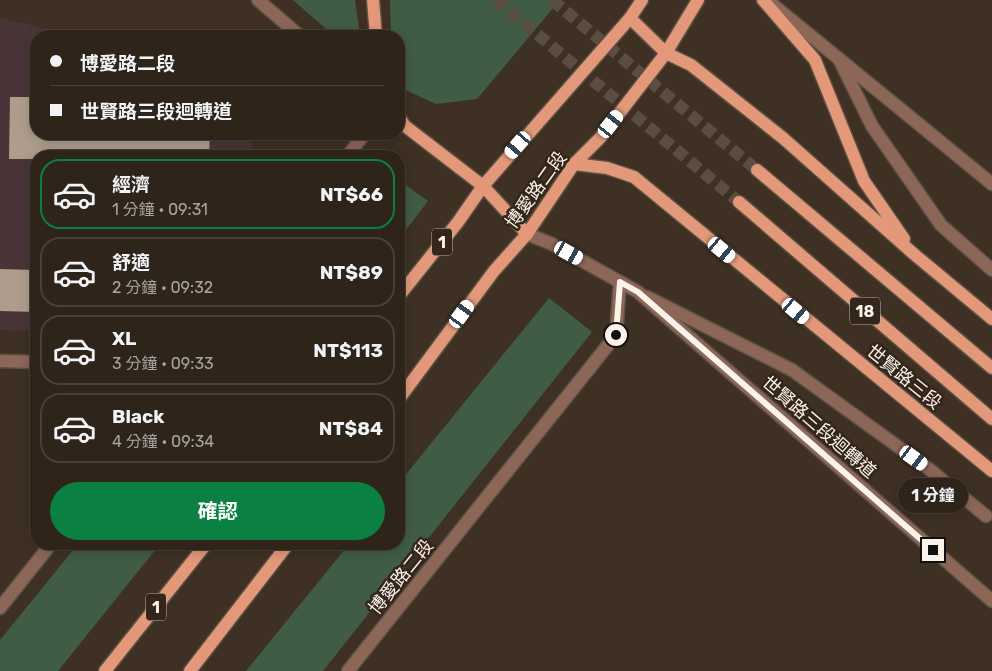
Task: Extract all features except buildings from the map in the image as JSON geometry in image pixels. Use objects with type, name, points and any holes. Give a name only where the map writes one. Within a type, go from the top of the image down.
[{"type":"main road","points":[[372,0],[375,30]]},
{"type":"main road","name":"1","points":[[405,288],[458,222],[483,186],[630,18],[642,0]]},
{"type":"main road","name":"博愛路二段","points":[[405,391],[494,271],[527,234],[574,164],[600,138],[666,53],[698,0]]},
{"type":"main road","points":[[764,0],[815,60],[864,180],[915,256]]},
{"type":"main road","points":[[630,18],[666,53],[691,65],[783,138],[915,256],[992,319]]},
{"type":"main road","points":[[405,125],[483,186],[527,234]]},
{"type":"main road","name":"世賢路三段","points":[[574,164],[607,168],[634,177],[992,472]]},
{"type":"main road","points":[[757,170],[992,368]]},
{"type":"main road","name":"世賢路三段","points":[[739,202],[992,419]]},
{"type":"main road","name":"1","points":[[105,671],[201,550]]},
{"type":"main road","points":[[190,671],[283,550]]},
{"type":"street","points":[[258,0],[293,30]]},
{"type":"street","points":[[767,0],[992,184]]},
{"type":"street","points":[[839,59],[872,126],[941,225],[992,270]]},
{"type":"street","points":[[527,234],[552,244],[620,282]]},
{"type":"street","name":"世賢路三段迴轉道","points":[[620,282],[638,292],[992,601]]},
{"type":"street","name":"博愛路二段","points":[[348,671],[616,335],[620,282]]},
{"type":"street","points":[[638,292],[792,370],[929,470],[986,516]]},
{"type":"street","points":[[0,361],[30,362]]},
{"type":"street","points":[[0,608],[46,550]]},
{"type":"shaded area","points":[[0,18],[52,30],[30,30],[30,140],[252,140],[252,150],[30,150],[30,331],[0,330]]},
{"type":"green space","points":[[293,0],[355,0],[359,30],[327,30]]},
{"type":"green space","points":[[390,0],[560,0],[477,99],[436,104],[405,90],[405,30],[391,30]]},
{"type":"green space","points":[[405,184],[428,201],[405,231]]},
{"type":"green space","points":[[549,298],[592,332],[323,671],[246,671],[344,550],[405,550],[405,476]]},
{"type":"green space","points":[[73,550],[155,550],[58,671],[0,671],[0,640]]},
{"type":"tunnel","points":[[496,0],[739,202]]},
{"type":"tunnel","points":[[552,0],[757,170]]},
{"type":"route","points":[[616,335],[620,282],[638,292],[933,550]]}]
